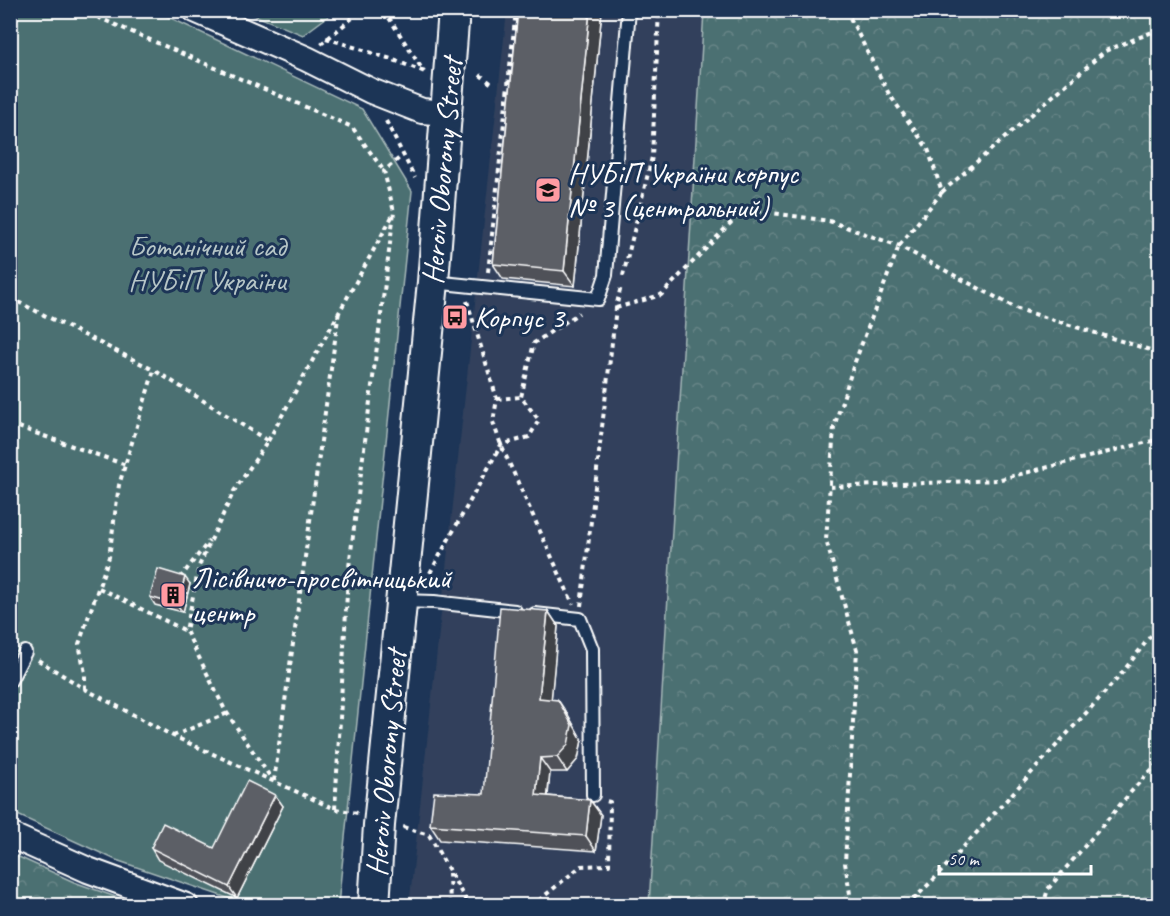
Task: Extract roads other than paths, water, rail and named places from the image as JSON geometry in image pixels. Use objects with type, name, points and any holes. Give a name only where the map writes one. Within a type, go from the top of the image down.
[{"type":"street","points":[[195,10],[307,59],[371,91],[422,111],[446,113]]},
{"type":"street","name":"Heroiv Oborony Street","points":[[374,906],[372,820],[400,601],[447,283],[446,113],[454,10]]},
{"type":"street","points":[[10,835],[88,870],[186,906]]},
{"type":"lane","points":[[447,283],[598,299],[606,275],[629,10]]},
{"type":"lane","points":[[400,601],[434,602],[579,619],[592,649],[592,795]]},
{"type":"lane","points":[[10,681],[26,652]]},
{"type":"place","name":"НУБіП України корпус № 3 (центральний)","points":[[548,190]]},
{"type":"place","name":"Корпус 3","points":[[455,317]]},
{"type":"place","name":"Лісівничо-просвітницький центр","points":[[173,595]]},
{"type":"park label","name":"Ботанічний сад НУБіП України","points":[[207,263]]}]
